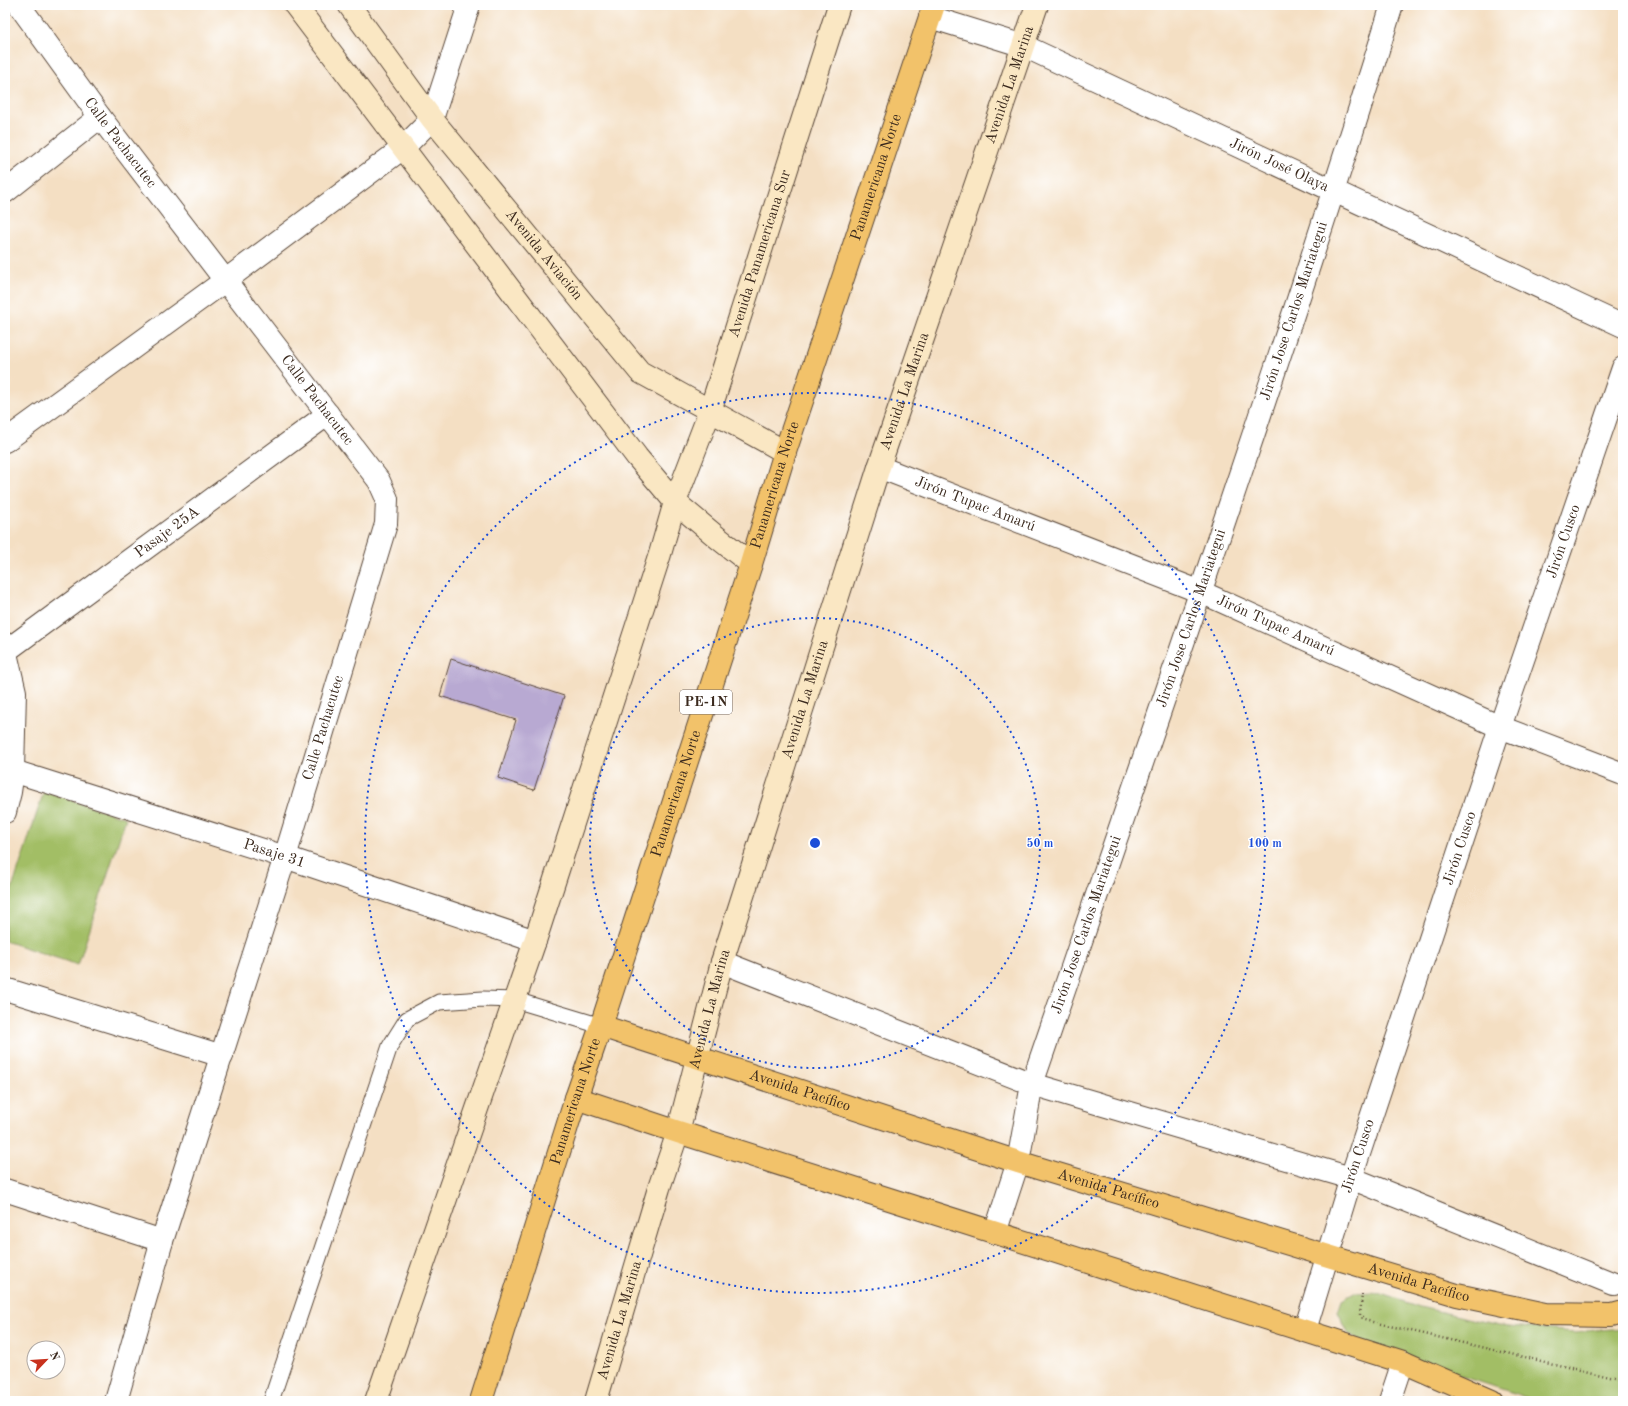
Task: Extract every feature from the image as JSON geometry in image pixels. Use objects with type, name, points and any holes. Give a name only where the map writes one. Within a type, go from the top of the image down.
[{"type":"main road","points":[[295,5],[637,457],[676,502],[751,564]]},
{"type":"main road","name":"Avenida Aviación","points":[[349,5],[432,119],[640,372],[785,452]]},
{"type":"main road","name":"Avenida Panamericana Sur","points":[[376,1401],[535,941],[676,502],[710,411],[839,5]]},
{"type":"main road","name":"Avenida La Marina","points":[[596,1401],[659,1188],[678,1132],[696,1056],[722,962],[879,467],[1037,5]]},
{"type":"main road","name":"Panamericana Norte","points":[[481,1401],[576,1098],[601,1026],[751,564],[785,452],[932,11]]},
{"type":"main road","name":"Avenida Pacífico","points":[[601,1026],[1018,1162],[1457,1295],[1546,1314],[1612,1315],[1623,1312]]},
{"type":"main road","points":[[576,1098],[678,1132],[1403,1362],[1492,1401]]},
{"type":"street","name":"Calle Pachacutec","points":[[19,5],[100,117],[379,480],[386,499],[386,524],[285,857],[162,1242],[116,1401]]},
{"type":"street","points":[[5,441],[226,280],[403,148],[432,119],[470,5]]},
{"type":"street","name":"Jirón Jose Carlos Mariategui","points":[[995,1233],[1018,1162],[1032,1084],[1201,592],[1334,190],[1392,5]]},
{"type":"street","name":"Jirón José Olaya","points":[[932,11],[1024,46],[1623,326]]},
{"type":"street","points":[[5,192],[100,117]]},
{"type":"street","name":"Jirón Cusco","points":[[1305,1330],[1351,1178],[1500,727],[1623,368]]},
{"type":"street","name":"Pasaje 25A","points":[[6,650],[328,414]]},
{"type":"street","name":"Jirón Tupac Amarú","points":[[879,467],[1201,592],[1500,727],[1623,774]]},
{"type":"street","points":[[5,812],[13,771],[15,692],[6,650]]},
{"type":"street","name":"Pasaje 31","points":[[13,771],[285,857],[535,941]]},
{"type":"street","points":[[722,962],[1032,1084],[1351,1178],[1614,1284]]},
{"type":"street","points":[[5,989],[222,1056]]},
{"type":"street","points":[[5,1190],[162,1242]]},
{"type":"street","points":[[1390,1401],[1403,1362]]},
{"type":"lane","points":[[273,1401],[272,1398],[390,1046],[407,1019],[439,1002],[483,999],[515,1000],[601,1026]]},
{"type":"green space","points":[[44,791],[126,818],[78,965],[5,941],[5,910]]},
{"type":"green space","points":[[1372,1291],[1420,1307],[1498,1325],[1574,1332],[1623,1328],[1623,1401],[1538,1401],[1367,1345],[1349,1335],[1338,1312],[1342,1300],[1356,1292]]},
{"type":"building","points":[[451,659],[564,696],[534,790],[498,778],[516,720],[440,696]]}]
